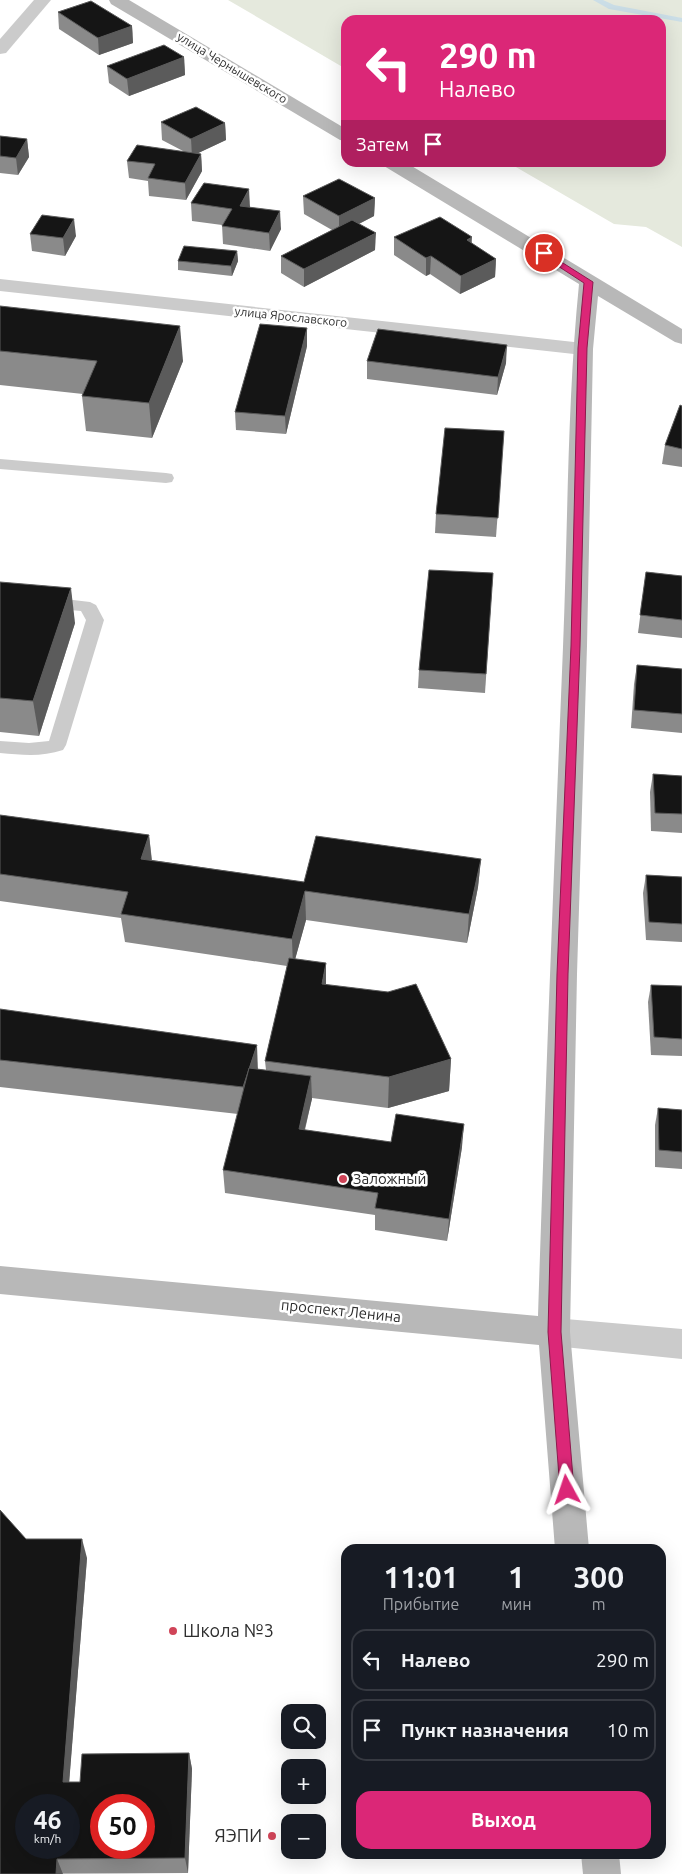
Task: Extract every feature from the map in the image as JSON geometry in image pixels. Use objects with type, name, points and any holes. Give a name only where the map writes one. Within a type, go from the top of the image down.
[{"type":"main road","name":"улица Чернышевского","points":[[117,0],[341,133]]},
{"type":"main road","points":[[399,167],[682,338]]},
{"type":"main road","points":[[572,1544],[554,1332],[563,974],[576,646],[583,348],[589,282]]},
{"type":"main road","name":"проспект Ленина","points":[[0,1280],[554,1332]]},
{"type":"main road","points":[[600,1859],[602,1874]]},
{"type":"street","points":[[0,49],[43,0]]},
{"type":"street","name":"улица Ярославского","points":[[0,285],[583,348]]},
{"type":"street","name":"проспект Ленина","points":[[554,1332],[682,1344]]},
{"type":"lane","points":[[0,464],[166,478]]},
{"type":"lane","points":[[0,604],[14,599],[84,606],[90,609],[95,620],[57,745],[36,750],[0,746]]},
{"type":"shaded area","points":[[228,0],[682,0],[682,247],[646,227],[614,224],[516,167],[666,167],[666,15],[341,15],[341,66]]},
{"type":"building","points":[[91,1],[132,26],[98,38],[58,12]]},
{"type":"building","points":[[164,45],[184,57],[127,79],[107,66]]},
{"type":"building","points":[[196,107],[225,123],[191,139],[161,122]]},
{"type":"building","points":[[0,136],[27,139],[16,158],[0,156]]},
{"type":"building","points":[[137,145],[201,154],[185,183],[148,178],[155,164],[127,161]]},
{"type":"building","points":[[339,179],[375,198],[339,216],[303,196]]},
{"type":"building","points":[[204,183],[249,189],[240,206],[280,211],[269,233],[222,226],[232,209],[191,203]]},
{"type":"building","points":[[42,215],[74,219],[63,238],[30,234]]},
{"type":"building","points":[[440,217],[472,237],[467,240],[496,259],[461,276],[431,256],[426,258],[394,237]]},
{"type":"building","points":[[352,220],[376,233],[304,269],[281,256]]},
{"type":"building","points":[[184,246],[237,251],[231,266],[178,261]]},
{"type":"building","points":[[0,306],[180,326],[149,403],[82,396],[97,361],[0,351]]},
{"type":"building","points":[[260,324],[307,328],[285,416],[235,412]]},
{"type":"building","points":[[378,329],[507,345],[498,377],[367,361]]},
{"type":"building","points":[[680,405],[682,406],[682,449],[665,445]]},
{"type":"building","points":[[445,428],[504,431],[498,518],[436,514]]},
{"type":"building","points":[[429,570],[493,573],[486,674],[419,670]]},
{"type":"building","points":[[646,572],[682,576],[682,620],[640,615]]},
{"type":"building","points":[[0,582],[71,588],[33,701],[0,698]]},
{"type":"building","points":[[637,665],[682,669],[682,714],[634,710]]},
{"type":"building","points":[[653,774],[682,776],[682,814],[655,813]]},
{"type":"building","points":[[0,815],[149,835],[141,859],[304,882],[316,836],[481,859],[469,914],[305,891],[292,939],[121,914],[128,892],[0,874]]},
{"type":"building","points":[[646,875],[682,877],[682,924],[649,922]]},
{"type":"building","points":[[289,958],[326,963],[322,984],[388,992],[416,984],[451,1059],[389,1077],[265,1061]]},
{"type":"building","points":[[651,985],[682,986],[682,1039],[654,1037]]},
{"type":"building","points":[[0,1009],[257,1045],[243,1087],[0,1060]]},
{"type":"building","name":"Заложный","points":[[249,1068],[311,1076],[299,1129],[391,1142],[396,1114],[464,1124],[449,1219],[375,1208],[378,1193],[223,1170]]},
{"type":"building","points":[[658,1108],[682,1110],[682,1152],[659,1150]]},
{"type":"building","points":[[0,1510],[26,1539],[82,1539],[63,1782],[80,1782],[82,1754],[189,1753],[185,1858],[155,1858],[155,1794],[90,1794],[90,1859],[80,1859],[80,1794],[15,1794],[15,1859],[57,1859],[56,1874],[0,1874]]},
{"type":"waterway","points":[[597,0],[612,7],[655,15]]},
{"type":"waterway","points":[[666,17],[682,20]]},
{"type":"place","name":"Заложный","points":[[343,1179]]},
{"type":"place","name":"Школа №3","points":[[173,1631]]},
{"type":"place","name":"ЯЭПИ","points":[[272,1836]]},
{"type":"route","points":[[544,253],[589,282],[583,348],[576,646],[563,974],[554,1332],[567,1490]]}]
